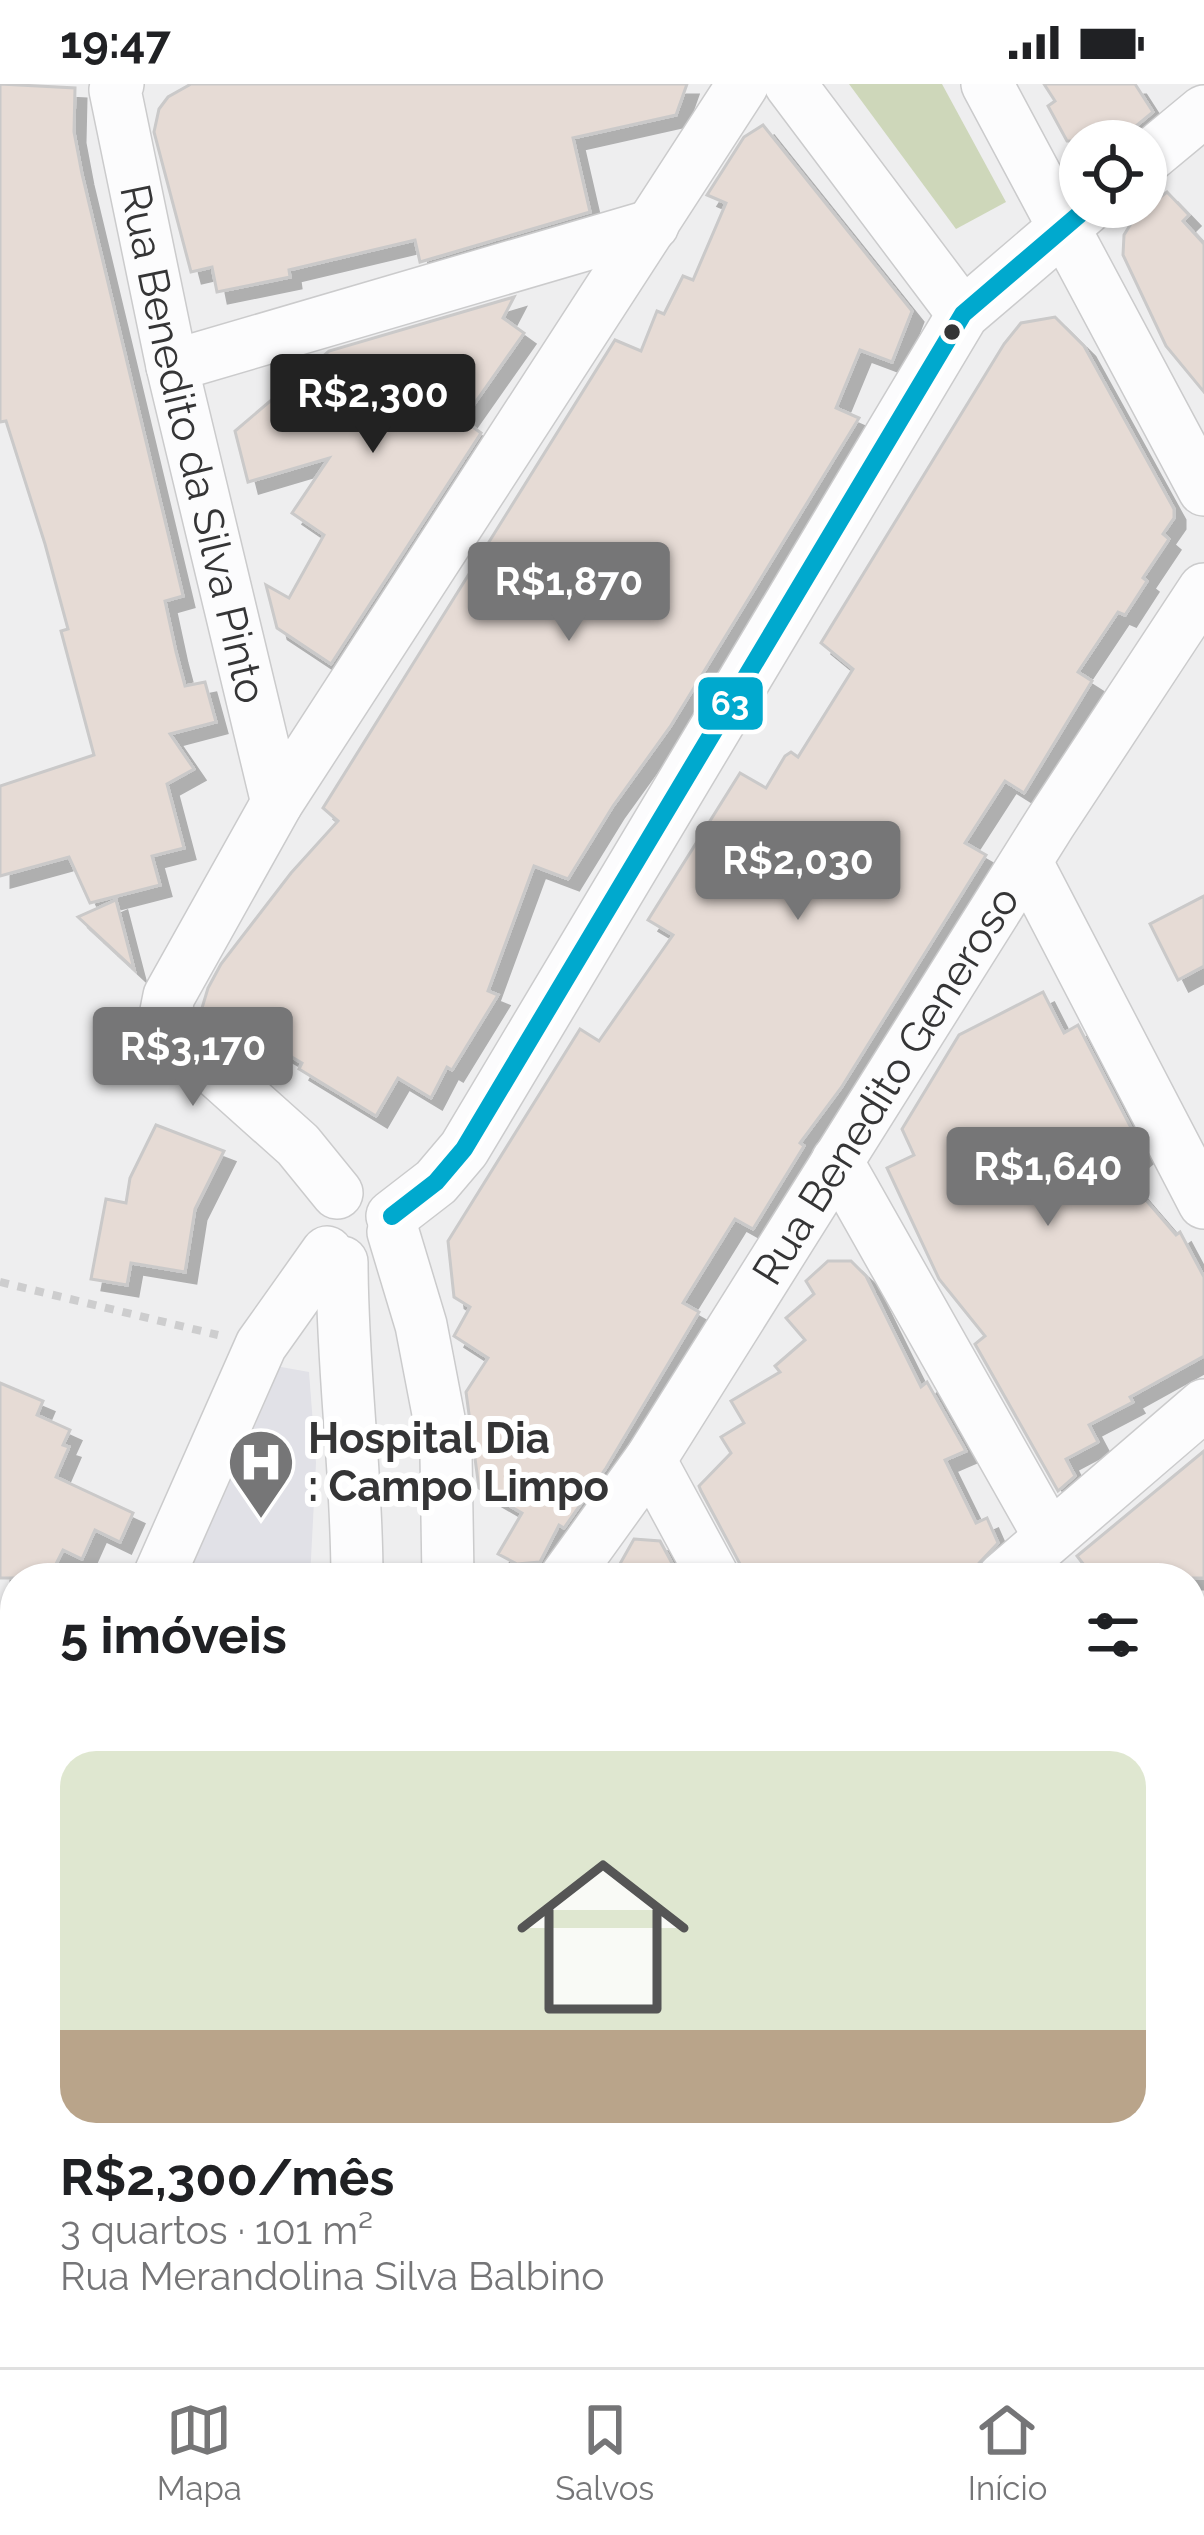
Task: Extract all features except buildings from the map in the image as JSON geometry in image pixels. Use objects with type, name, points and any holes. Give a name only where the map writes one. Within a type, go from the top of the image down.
[{"type":"street","name":"Rua Benedito da Silva Pinto","points":[[118,84],[172,367],[277,803]]},
{"type":"street","points":[[337,1193],[298,1145],[174,1034],[164,1016],[169,996],[277,803],[743,84]]},
{"type":"street","points":[[790,84],[963,314]]},
{"type":"street","points":[[987,84],[1059,194]]},
{"type":"street","points":[[1167,142],[1204,111]]},
{"type":"street","points":[[172,367],[653,226]]},
{"type":"street","points":[[334,1257],[358,1264],[374,1259],[387,1248],[392,1224],[464,1149],[963,314],[1063,228]]},
{"type":"street","points":[[1080,228],[1204,490]]},
{"type":"street","name":"Rua Benedito Generoso","points":[[576,1563],[650,1460],[1050,823],[1204,590]]},
{"type":"street","points":[[1028,863],[1204,1204]]},
{"type":"street","points":[[837,1162],[1049,1536]]},
{"type":"street","points":[[357,1563],[358,1491],[334,1257],[320,1237],[318,1220],[337,1193],[353,1189],[370,1191],[383,1201],[421,1324],[446,1455],[448,1563]]},
{"type":"street","points":[[165,1563],[261,1345],[334,1257]]},
{"type":"street","points":[[261,1345],[298,1336],[342,1349]]},
{"type":"street","points":[[1019,1563],[1204,1406]]},
{"type":"street","points":[[650,1460],[706,1563]]},
{"type":"path","points":[[0,1282],[261,1345]]},
{"type":"shaded area","name":"Hospital Dia : Campo Limpo","points":[[270,1365],[309,1372],[316,1463],[311,1563],[192,1563]]},
{"type":"green space","points":[[849,84],[942,84],[1006,202],[956,229]]},
{"type":"transit line","name":"63","points":[[392,1216],[436,1182],[464,1149],[963,314],[1063,228]]},
{"type":"place","name":"Hospital Dia : Campo Limpo","points":[[261,1521]]}]
